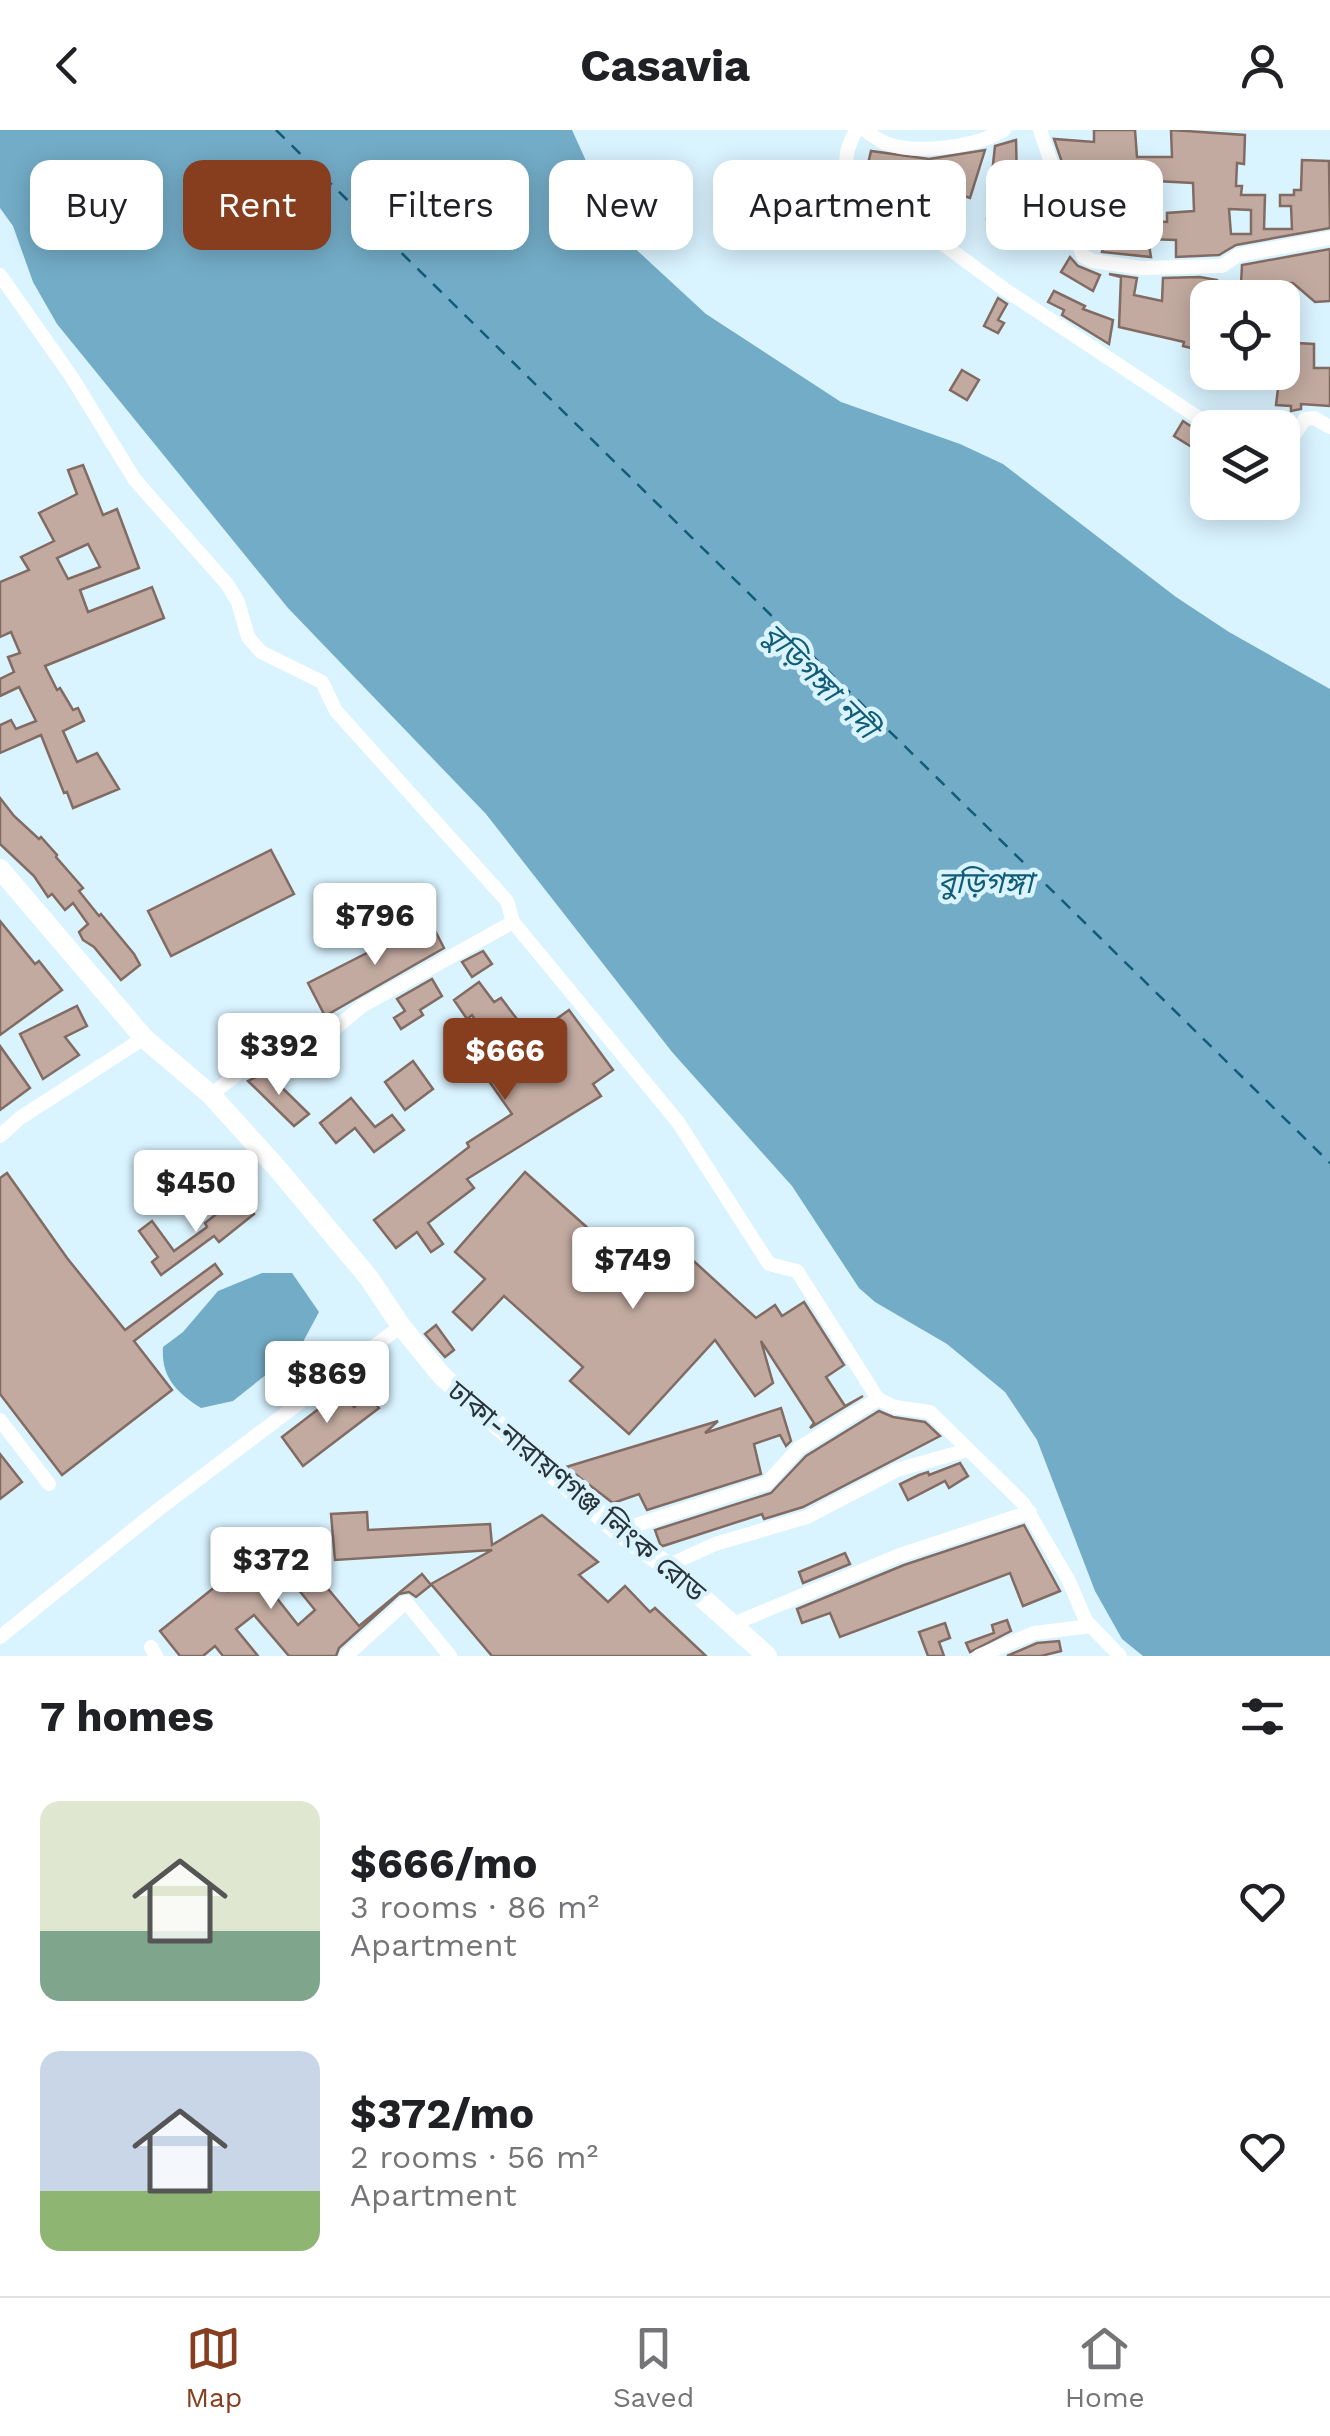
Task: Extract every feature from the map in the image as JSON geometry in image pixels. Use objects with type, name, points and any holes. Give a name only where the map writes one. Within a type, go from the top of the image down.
[{"type":"highway","name":"ঢাকা-নারায়ণগঞ্জ লিংক রোড","points":[[0,869],[144,1038],[211,1095],[323,1222],[442,1376],[767,1656]]},
{"type":"street","points":[[856,130],[844,154],[857,180],[871,192],[1020,299],[1190,412]]},
{"type":"street","points":[[864,130],[884,143],[929,149],[1004,130]]},
{"type":"street","points":[[1040,130],[1083,256],[1093,261],[1142,268],[1222,266],[1238,255],[1330,238]]},
{"type":"street","points":[[0,275],[71,376],[136,480],[226,584],[238,602],[248,637],[262,652],[322,682],[336,710],[507,901],[512,922],[678,1122],[769,1264],[798,1270],[878,1398],[894,1407],[930,1412],[1030,1512],[1091,1626],[1120,1656]]},
{"type":"street","points":[[1300,426],[1305,419],[1314,418],[1330,427]]},
{"type":"street","points":[[211,1095],[242,1070],[325,1037],[362,1006],[512,922]]},
{"type":"street","points":[[0,1136],[20,1118],[144,1038]]},
{"type":"street","points":[[0,1637],[159,1509],[401,1326]]},
{"type":"street","points":[[618,1531],[767,1484],[799,1448],[878,1398]]},
{"type":"street","points":[[0,1420],[49,1484]]},
{"type":"street","points":[[666,1566],[715,1544],[807,1517],[898,1470],[967,1450]]},
{"type":"street","points":[[733,1624],[900,1554],[1030,1512]]},
{"type":"street","points":[[346,1656],[406,1602],[450,1656]]},
{"type":"street","points":[[979,1656],[1034,1633],[1091,1626]]},
{"type":"water","name":"বুড়িগঙ্গা","points":[[0,130],[572,130],[586,160],[549,160],[549,250],[637,250],[706,314],[841,402],[960,444],[1003,464],[1176,597],[1330,689],[1330,1656],[1143,1656],[1122,1639],[1095,1591],[1037,1440],[1005,1392],[947,1344],[875,1302],[859,1288],[792,1186],[672,1052],[486,814],[288,608],[57,324],[33,282],[13,226],[0,208]]},
{"type":"water","points":[[262,1273],[292,1273],[319,1312],[304,1340],[302,1357],[267,1374],[233,1401],[201,1408],[172,1383],[163,1347],[183,1332],[218,1291]]},
{"type":"building","points":[[1094,130],[1135,130],[1137,157],[1172,157],[1171,130],[1245,135],[1244,164],[1237,163],[1236,186],[1242,186],[1241,195],[1265,195],[1264,229],[1292,229],[1291,206],[1280,206],[1280,195],[1294,195],[1294,190],[1301,190],[1302,160],[1329,161],[1330,228],[1236,245],[1219,255],[1176,257],[1176,240],[1163,240],[1163,222],[1167,222],[1167,213],[1194,211],[1193,183],[1163,181],[1163,160],[1061,160],[1054,139],[1094,142]],"holes":[[[1229,209],[1251,210],[1251,234],[1231,234]]]},
{"type":"building","points":[[1016,140],[1016,160],[993,160],[995,146]]},
{"type":"building","points":[[985,150],[970,198],[966,197],[966,160],[869,160],[871,151],[929,159]]},
{"type":"building","points":[[1330,249],[1330,301],[1315,302],[1300,289],[1300,280],[1241,280],[1242,265]]},
{"type":"building","points":[[1150,250],[1151,257],[1102,252]]},
{"type":"building","points":[[1070,257],[1078,266],[1100,275],[1093,291],[1061,272]]},
{"type":"building","points":[[1109,274],[1137,278],[1134,295],[1162,301],[1163,278],[1217,280],[1190,280],[1190,348],[1183,346],[1184,342],[1119,327],[1121,277]]},
{"type":"building","points":[[1054,291],[1085,306],[1083,309],[1113,320],[1109,344],[1048,302]]},
{"type":"building","points":[[998,298],[1007,304],[998,320],[1004,323],[998,333],[984,326]]},
{"type":"building","points":[[1300,343],[1314,344],[1314,368],[1330,368],[1330,406],[1301,404],[1301,409],[1291,410],[1291,406],[1276,405],[1278,390],[1300,390]]},
{"type":"building","points":[[962,370],[979,380],[967,400],[950,390]]},
{"type":"building","points":[[1183,421],[1190,426],[1190,446],[1174,436]]},
{"type":"building","points":[[83,465],[103,515],[117,509],[139,568],[80,590],[88,612],[152,587],[164,618],[45,666],[57,690],[60,688],[73,710],[78,708],[84,721],[63,731],[77,762],[97,753],[119,789],[73,808],[41,735],[0,753],[0,725],[11,720],[16,729],[36,721],[19,687],[0,696],[0,679],[14,672],[8,657],[20,653],[11,632],[0,637],[0,582],[29,570],[21,557],[54,541],[39,513],[77,494],[68,470]],"holes":[[[88,544],[100,567],[68,579],[57,558]]]},
{"type":"building","points":[[0,798],[57,855],[83,888],[79,891],[134,954],[140,965],[121,980],[94,947],[83,940],[79,932],[88,924],[73,903],[65,910],[52,894],[48,897],[34,876],[0,844]]},
{"type":"building","points":[[271,850],[294,894],[171,956],[148,911]]},
{"type":"building","points":[[0,921],[62,990],[0,1035]]},
{"type":"building","points":[[430,921],[444,948],[325,1016],[308,983]]},
{"type":"building","points":[[483,951],[492,964],[472,977],[462,962]]},
{"type":"building","points":[[432,979],[442,996],[401,1029],[394,1018],[405,1011],[397,999]]},
{"type":"building","points":[[479,982],[494,1002],[501,998],[529,1035],[569,1010],[613,1070],[593,1084],[601,1096],[467,1179],[474,1188],[428,1223],[443,1244],[431,1252],[417,1232],[396,1248],[374,1220],[469,1147],[467,1143],[512,1114],[479,1067],[471,1073],[460,1058],[487,1038],[472,1015],[467,1019],[454,1000]]},
{"type":"building","points":[[77,1006],[87,1026],[65,1037],[79,1055],[43,1079],[20,1034]]},
{"type":"building","points":[[0,1046],[30,1088],[0,1110]]},
{"type":"building","points":[[413,1061],[433,1089],[405,1110],[385,1082]]},
{"type":"building","points":[[266,1072],[309,1114],[294,1126],[248,1081]]},
{"type":"building","points":[[351,1098],[375,1127],[392,1115],[404,1130],[374,1152],[355,1128],[336,1143],[320,1123]]},
{"type":"building","points":[[525,1172],[655,1288],[686,1254],[756,1318],[775,1305],[782,1316],[804,1302],[844,1365],[826,1377],[845,1406],[863,1396],[810,1428],[814,1423],[761,1341],[773,1383],[755,1396],[715,1340],[629,1434],[570,1381],[583,1367],[504,1296],[472,1330],[453,1312],[485,1279],[455,1252]]},
{"type":"building","points":[[7,1173],[67,1258],[125,1330],[215,1264],[222,1274],[134,1341],[172,1390],[62,1475],[0,1394],[0,1178]]},
{"type":"building","points":[[240,1195],[254,1214],[219,1242],[214,1236],[161,1275],[152,1262],[158,1257],[139,1231],[152,1221],[174,1251],[207,1227],[205,1223]]},
{"type":"building","points":[[436,1325],[454,1350],[445,1357],[425,1334]]},
{"type":"building","points":[[342,1391],[354,1407],[369,1396],[379,1408],[303,1466],[282,1437]]},
{"type":"building","points":[[781,1408],[791,1441],[786,1446],[780,1435],[754,1444],[761,1474],[647,1510],[639,1494],[613,1503],[566,1467],[718,1421],[705,1433]]},
{"type":"building","points":[[879,1411],[925,1422],[940,1436],[803,1507],[764,1519],[762,1514],[660,1544],[655,1530],[771,1493],[806,1456]]},
{"type":"building","points":[[0,1454],[22,1482],[0,1499]]},
{"type":"building","points":[[960,1463],[968,1476],[949,1488],[945,1481],[908,1500],[900,1484]]},
{"type":"building","points":[[367,1512],[368,1530],[490,1524],[492,1545],[542,1515],[598,1562],[579,1575],[608,1602],[625,1586],[650,1612],[655,1608],[706,1656],[492,1656],[431,1584],[492,1550],[335,1560],[331,1514]]},
{"type":"building","points":[[1024,1525],[1060,1591],[1023,1606],[1010,1573],[840,1637],[830,1613],[802,1623],[797,1609],[904,1565]]},
{"type":"building","points":[[288,1541],[359,1626],[422,1574],[431,1585],[416,1597],[409,1592],[399,1594],[339,1648],[336,1656],[289,1656],[254,1615],[236,1629],[258,1656],[223,1656],[215,1646],[203,1656],[180,1656],[160,1631],[221,1582],[228,1591]],"holes":[[[285,1573],[315,1610],[298,1625],[268,1587]]]},
{"type":"building","points":[[845,1553],[850,1564],[803,1583],[799,1572]]},
{"type":"building","points":[[1007,1620],[1011,1631],[970,1652],[966,1643],[994,1633],[992,1625]]},
{"type":"building","points":[[945,1623],[950,1638],[939,1642],[944,1656],[928,1656],[919,1632]]},
{"type":"building","points":[[1059,1641],[1061,1651],[1041,1656],[1007,1656],[1037,1643]]},
{"type":"ferry route","points":[[276,130],[1330,1163]]},
{"type":"water label","name":"বুড়িগঙ্গা নদী","points":[[820,681]]}]
